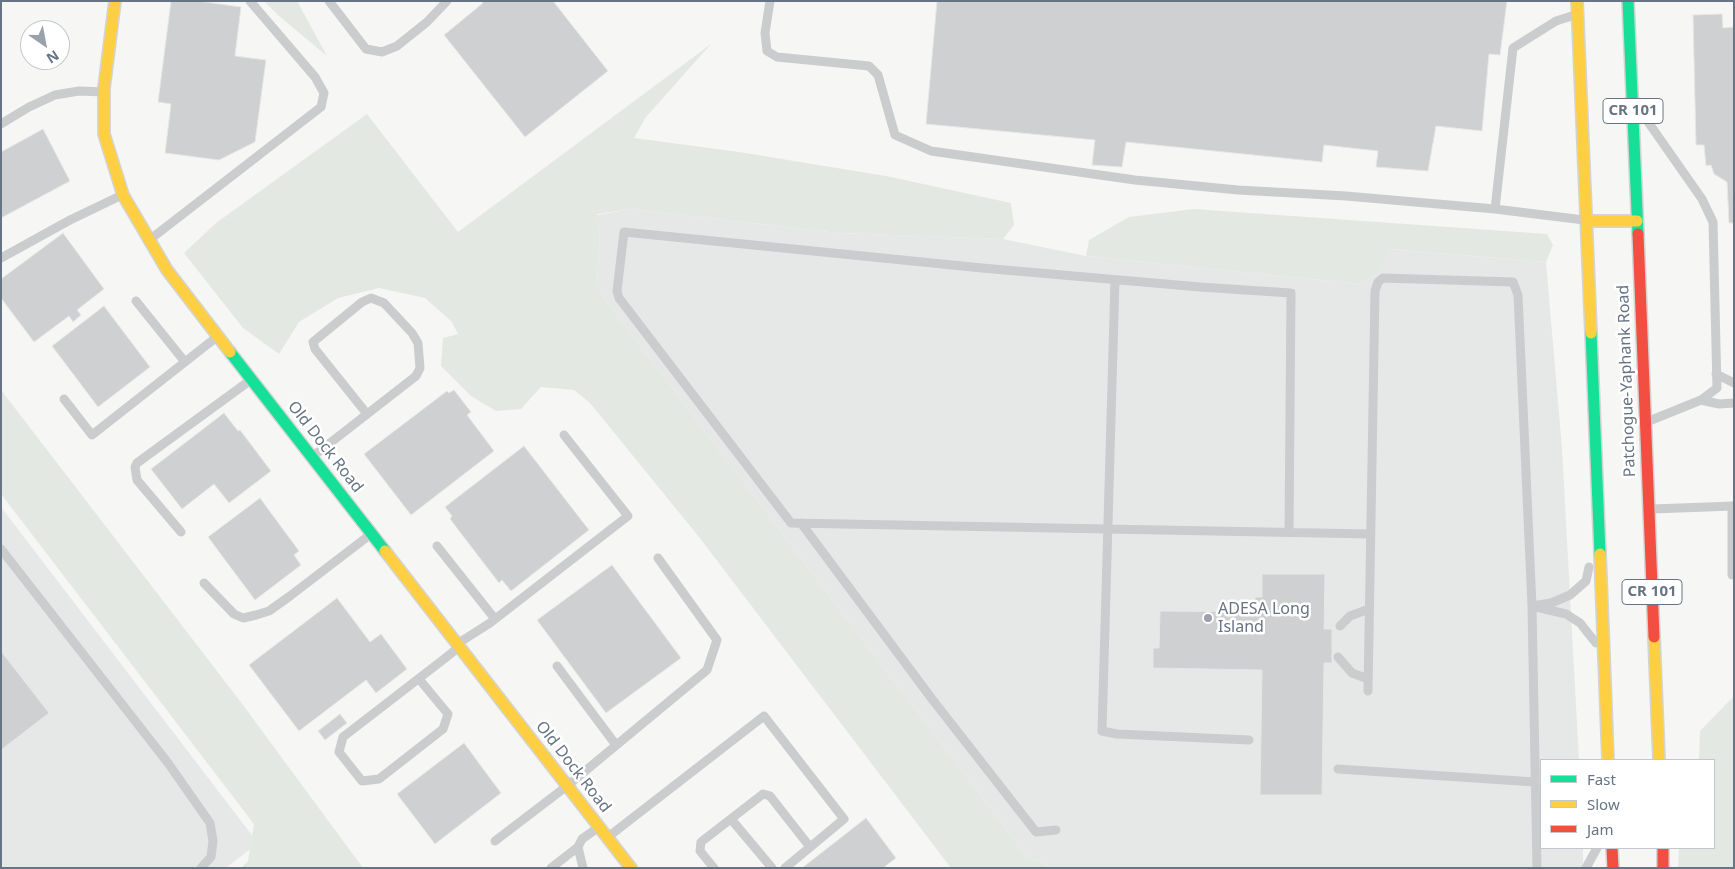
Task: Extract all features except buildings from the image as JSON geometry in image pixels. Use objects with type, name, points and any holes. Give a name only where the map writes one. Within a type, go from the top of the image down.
[{"type":"main road","name":"Old Dock Road","points":[[115,1],[104,92],[104,134],[123,195],[148,241],[167,270],[630,868]]},
{"type":"main road","name":"Patchogue-Yaphank Road","points":[[1577,1],[1608,759]]},
{"type":"main road","name":"Patchogue-Yaphank Road","points":[[1628,1],[1659,759]]},
{"type":"main road","points":[[1587,221],[1638,221]]},
{"type":"main road","points":[[1612,849],[1612,868]]},
{"type":"main road","points":[[1663,849],[1663,868]]},
{"type":"lane","points":[[148,241],[321,107],[324,93],[316,78],[250,1]]},
{"type":"lane","points":[[329,1],[366,49],[382,52],[397,46],[427,22],[447,1]]},
{"type":"lane","points":[[770,1],[765,33],[767,51],[777,57],[869,66],[878,75],[895,135],[931,151],[1135,180],[1238,190],[1346,196],[1495,209],[1587,221]]},
{"type":"lane","points":[[1495,209],[1513,48],[1556,21],[1578,14]]},
{"type":"lane","points":[[1,124],[29,106],[55,95],[78,91],[104,92]]},
{"type":"lane","points":[[1632,100],[1702,199],[1712,222],[1717,388],[1701,400],[1668,411],[1645,423]]},
{"type":"lane","points":[[1,258],[70,220],[123,195]]},
{"type":"lane","points":[[1289,532],[1292,293],[1115,280],[624,232],[617,291],[619,298],[791,523],[1108,527],[1289,532],[1371,534]]},
{"type":"lane","points":[[1368,691],[1375,291],[1378,282],[1383,278],[1513,282],[1518,296],[1532,606],[1538,868]]},
{"type":"lane","points":[[1115,280],[1102,731],[1116,734],[1249,740]]},
{"type":"lane","points":[[312,457],[416,376],[421,358],[418,343],[412,333],[384,303],[371,298],[362,302],[313,342],[315,349],[367,414]]},
{"type":"lane","points":[[136,301],[185,362]]},
{"type":"lane","points":[[64,399],[92,435],[218,336]]},
{"type":"lane","points":[[1716,374],[1734,383]]},
{"type":"lane","points":[[181,532],[137,480],[135,467],[252,379]]},
{"type":"lane","points":[[1701,400],[1719,404],[1734,402]]},
{"type":"lane","points":[[419,678],[448,714],[443,729],[379,779],[362,781],[339,752],[343,738],[458,646],[628,516],[564,435]]},
{"type":"lane","points":[[1648,509],[1733,506],[1732,575]]},
{"type":"lane","points":[[1532,606],[1551,603],[1570,594],[1586,581],[1598,522]]},
{"type":"lane","points":[[801,524],[1036,832],[1056,830]]},
{"type":"lane","points":[[204,583],[234,614],[243,618],[256,615],[269,610],[290,596],[371,534]]},
{"type":"lane","points":[[437,546],[495,619]]},
{"type":"lane","points":[[1,549],[168,763],[210,823],[213,841],[211,856],[201,868]]},
{"type":"lane","points":[[495,842],[567,786],[707,670],[717,640],[658,558]]},
{"type":"lane","points":[[1532,606],[1561,612],[1576,620],[1603,652]]},
{"type":"lane","points":[[1340,626],[1350,616],[1369,608]]},
{"type":"lane","points":[[1338,657],[1352,673],[1368,679]]},
{"type":"lane","points":[[557,666],[616,746]]},
{"type":"lane","points":[[607,838],[764,716],[844,819],[785,868]]},
{"type":"lane","points":[[1338,769],[1535,782]]},
{"type":"lane","points":[[714,868],[700,851],[701,842],[762,794],[770,796],[810,847]]},
{"type":"lane","points":[[731,819],[772,868]]},
{"type":"lane","points":[[551,868],[578,847],[582,839],[599,827]]},
{"type":"lane","points":[[578,847],[583,868]]},
{"type":"lane","points":[[1586,868],[1596,849]]},
{"type":"shaded area","points":[[264,1],[297,1],[327,56],[279,16]]},
{"type":"shaded area","points":[[711,44],[646,117],[634,138],[739,152],[886,176],[1011,203],[1014,225],[1003,239],[838,233],[632,209],[597,214],[600,231],[597,283],[604,298],[1027,857],[1053,868],[951,868],[699,537],[590,403],[574,390],[541,387],[521,409],[496,411],[471,396],[441,366],[443,338],[458,334],[452,322],[425,298],[379,288],[338,298],[299,322],[279,354],[243,328],[184,253],[216,223],[367,114],[458,232]]},
{"type":"shaded area","name":"ADESA Long Island","points":[[632,209],[838,233],[1003,239],[1086,256],[1361,284],[1380,272],[1387,249],[1546,262],[1562,448],[1579,759],[1540,759],[1540,849],[1583,849],[1583,868],[1053,868],[1027,857],[604,298],[597,283],[600,231],[597,215]]},
{"type":"shaded area","points":[[1194,209],[1547,234],[1553,245],[1546,262],[1388,249],[1380,272],[1361,284],[1086,256],[1089,240],[1129,217]]},
{"type":"shaded area","points":[[1,390],[240,701],[363,868],[241,868],[248,861],[254,824],[1,494]]},
{"type":"shaded area","points":[[1,507],[258,843],[226,868],[1,868]]},
{"type":"shaded area","points":[[1734,696],[1734,868],[1678,868],[1679,849],[1715,849],[1715,759],[1699,759],[1700,731]]},
{"type":"traffic: fast","points":[[1628,1],[1638,234]]},
{"type":"traffic: fast","points":[[1591,333],[1600,554]]},
{"type":"traffic: fast","points":[[230,352],[385,551]]},
{"type":"traffic: slow","points":[[115,1],[104,88],[104,134],[123,195],[167,270],[230,352]]},
{"type":"traffic: slow","points":[[1577,1],[1591,333]]},
{"type":"traffic: slow","points":[[1587,221],[1637,221]]},
{"type":"traffic: slow","points":[[385,551],[631,868]]},
{"type":"traffic: slow","points":[[1600,554],[1608,759]]},
{"type":"traffic: slow","points":[[1654,637],[1659,759]]},
{"type":"traffic: jam","points":[[1638,234],[1654,637]]},
{"type":"traffic: jam","points":[[1612,849],[1613,868]]},
{"type":"traffic: jam","points":[[1663,849],[1663,868]]},
{"type":"place","name":"ADESA Long Island","points":[[1208,618]]}]
